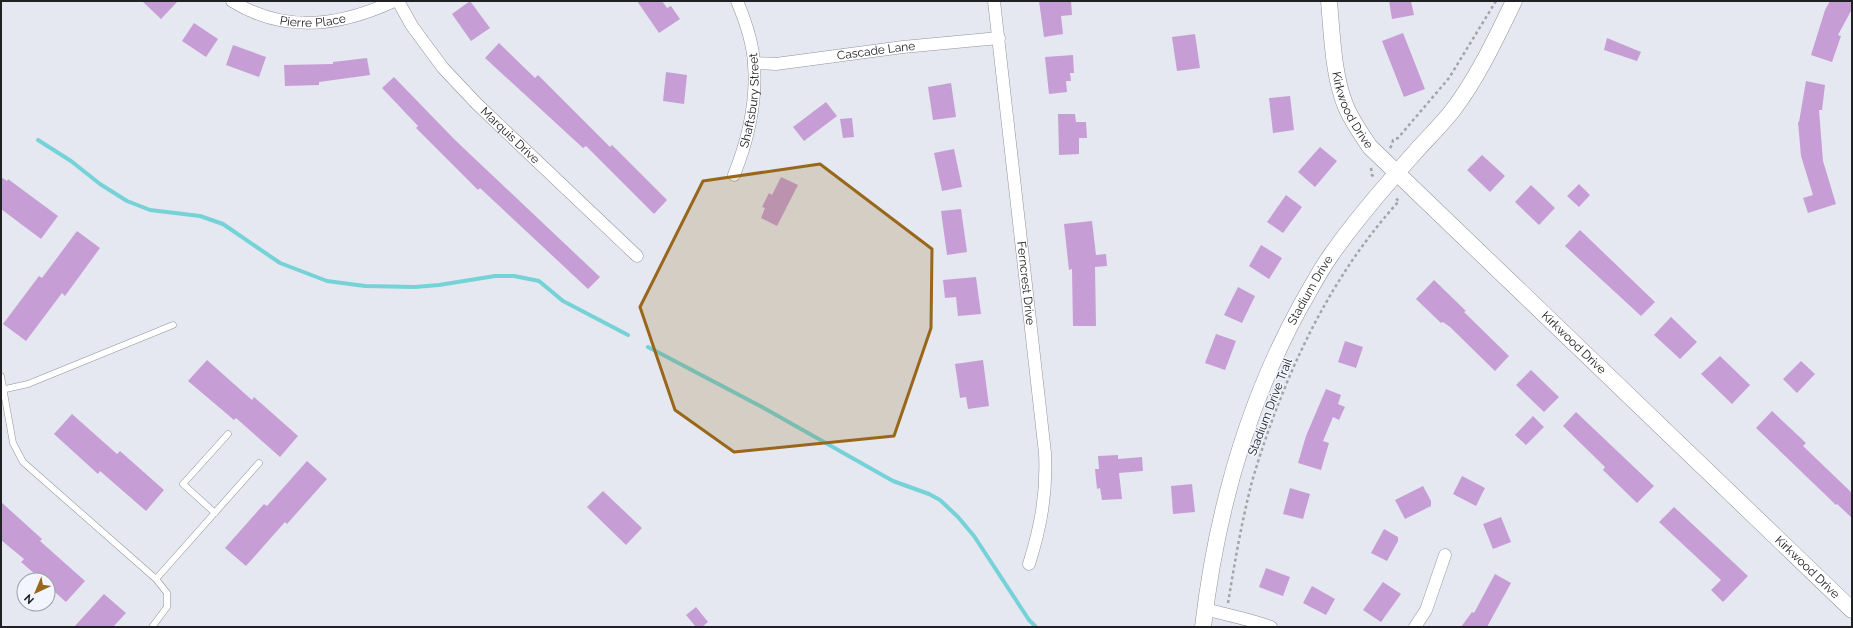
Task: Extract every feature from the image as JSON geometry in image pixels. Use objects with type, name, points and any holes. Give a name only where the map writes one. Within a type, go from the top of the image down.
[{"type":"street","name":"Pierre Place","points":[[232,1],[257,13],[276,19],[309,23],[332,22],[352,18],[394,1]]},
{"type":"street","name":"Marquis Drive","points":[[398,1],[412,26],[443,68],[477,104],[638,256]]},
{"type":"street","name":"Shaftsbury Street","points":[[734,175],[749,128],[753,102],[754,63],[744,19],[737,1]]},
{"type":"street","name":"Ferncrest Drive","points":[[994,1],[1045,453],[1046,476],[1042,517],[1029,564]]},
{"type":"street","name":"Kirkwood Drive","points":[[1329,1],[1339,82],[1346,106],[1355,125],[1370,147],[1396,174],[1852,610]]},
{"type":"street","name":"Stadium Drive","points":[[1203,627],[1213,555],[1228,488],[1251,415],[1264,381],[1289,327],[1326,262],[1357,219],[1453,110],[1489,52],[1514,1]]},
{"type":"street","name":"Cascade Lane","points":[[754,63],[776,64],[903,47],[999,38]]},
{"type":"street","points":[[1415,627],[1426,610],[1445,555]]},
{"type":"street","points":[[1205,609],[1226,615],[1250,619],[1271,627]]},
{"type":"lane","points":[[2,390],[28,384],[173,325]]},
{"type":"lane","points":[[1,376],[2,390],[13,443],[23,462],[156,579],[167,593],[167,607],[152,627]]},
{"type":"lane","points":[[215,513],[184,484],[228,434]]},
{"type":"lane","points":[[156,579],[259,463]]},
{"type":"path","name":"Stadium Drive Trail","points":[[1226,615],[1237,550],[1253,479],[1281,396],[1292,369],[1326,304],[1354,258],[1372,233],[1399,202],[1372,175],[1371,167],[1381,158],[1392,145],[1393,140],[1398,138],[1449,78],[1496,1]]},
{"type":"highlighted area","points":[[820,164],[932,249],[931,328],[894,436],[734,452],[675,410],[640,307],[703,181]]},
{"type":"building","points":[[142,1],[178,1],[161,19]]},
{"type":"building","points":[[470,1],[490,28],[471,41],[452,14]]},
{"type":"building","points":[[637,1],[662,1],[667,8],[671,6],[680,19],[659,33]]},
{"type":"building","points":[[1039,1],[1071,1],[1072,15],[1061,16],[1063,34],[1044,37]]},
{"type":"building","points":[[1389,1],[1411,1],[1414,15],[1392,19]]},
{"type":"building","points":[[1830,1],[1852,1],[1852,9],[1838,35],[1841,36],[1832,62],[1811,55],[1825,10]]},
{"type":"building","points":[[194,23],[218,39],[206,57],[182,41]]},
{"type":"building","points":[[1403,33],[1425,89],[1404,97],[1382,41]]},
{"type":"building","points":[[1195,34],[1200,68],[1177,71],[1172,37]]},
{"type":"building","points":[[1607,38],[1641,52],[1637,61],[1604,50]]},
{"type":"building","points":[[499,43],[535,78],[538,75],[610,147],[612,145],[667,200],[654,214],[586,146],[583,148],[485,58]]},
{"type":"building","points":[[233,45],[266,57],[259,77],[226,65]]},
{"type":"building","points":[[1073,55],[1074,73],[1070,73],[1071,81],[1066,81],[1067,92],[1049,94],[1045,57]]},
{"type":"building","points":[[367,58],[370,75],[319,82],[319,85],[285,86],[284,65],[333,64],[333,62]]},
{"type":"building","points":[[666,72],[687,75],[684,104],[663,101]]},
{"type":"building","points":[[394,77],[455,140],[600,277],[588,289],[480,188],[478,190],[416,128],[418,126],[382,88]]},
{"type":"building","points":[[1806,81],[1825,85],[1822,110],[1819,110],[1823,161],[1836,204],[1808,213],[1803,198],[1813,195],[1801,156],[1798,122]]},
{"type":"building","points":[[951,83],[956,117],[933,120],[928,87]]},
{"type":"building","points":[[1290,96],[1294,130],[1273,133],[1269,98]]},
{"type":"building","points":[[826,102],[837,116],[804,141],[793,127]]},
{"type":"building","points":[[1058,114],[1075,114],[1076,122],[1086,122],[1087,138],[1079,138],[1079,154],[1059,155]]},
{"type":"building","points":[[852,118],[854,137],[843,138],[840,119]]},
{"type":"building","points":[[1320,147],[1337,161],[1315,187],[1298,172]]},
{"type":"building","points":[[954,149],[962,187],[942,191],[934,153]]},
{"type":"building","points":[[1482,155],[1505,176],[1490,192],[1467,170]]},
{"type":"building","points":[[1,177],[7,181],[8,179],[58,216],[41,239],[1,209]]},
{"type":"building","points":[[781,177],[798,185],[777,226],[761,218],[765,208],[762,207],[769,193],[772,195]]},
{"type":"building","points":[[1579,184],[1590,195],[1579,207],[1567,196]]},
{"type":"building","points":[[1531,185],[1555,208],[1539,225],[1515,202]]},
{"type":"building","points":[[1286,195],[1302,207],[1283,233],[1267,222]]},
{"type":"building","points":[[961,209],[967,252],[947,255],[941,211]]},
{"type":"building","points":[[1092,221],[1096,255],[1106,254],[1107,266],[1095,267],[1096,326],[1073,326],[1072,269],[1069,270],[1064,224]]},
{"type":"building","points":[[1580,230],[1655,302],[1641,316],[1565,246]]},
{"type":"building","points":[[77,231],[100,248],[65,296],[62,293],[26,341],[3,324],[39,276],[42,278]]},
{"type":"building","points":[[1261,245],[1282,258],[1269,279],[1249,266]]},
{"type":"building","points":[[976,277],[981,314],[958,316],[956,297],[945,298],[943,280]]},
{"type":"building","points":[[1434,280],[1509,356],[1495,371],[1450,327],[1443,322],[1441,323],[1416,299]]},
{"type":"building","points":[[1238,287],[1255,296],[1242,323],[1224,315]]},
{"type":"building","points":[[1671,317],[1697,342],[1680,359],[1654,335]]},
{"type":"building","points":[[1216,334],[1236,341],[1225,370],[1205,363]]},
{"type":"building","points":[[1345,341],[1363,347],[1356,368],[1338,362]]},
{"type":"building","points":[[1720,356],[1750,385],[1732,404],[1701,374]]},
{"type":"building","points":[[207,360],[252,400],[254,397],[298,436],[280,457],[236,418],[234,420],[188,381]]},
{"type":"building","points":[[983,360],[989,406],[968,409],[966,397],[960,398],[955,364]]},
{"type":"building","points":[[1801,361],[1815,374],[1797,393],[1783,379]]},
{"type":"building","points":[[1531,370],[1559,397],[1544,412],[1516,385]]},
{"type":"building","points":[[1326,389],[1341,395],[1338,404],[1345,407],[1339,420],[1333,417],[1323,441],[1329,443],[1321,470],[1298,463],[1306,436]]},
{"type":"building","points":[[1772,411],[1806,443],[1803,446],[1852,493],[1852,518],[1837,504],[1836,505],[1756,428]]},
{"type":"building","points":[[1576,412],[1654,486],[1637,503],[1603,470],[1605,467],[1563,426]]},
{"type":"building","points":[[72,414],[117,454],[120,451],[164,490],[146,511],[100,471],[98,474],[54,434]]},
{"type":"building","points":[[1533,416],[1544,427],[1526,445],[1515,435]]},
{"type":"building","points":[[1118,455],[1118,459],[1142,457],[1143,471],[1119,473],[1122,499],[1102,500],[1100,488],[1097,489],[1095,469],[1099,469],[1098,456]]},
{"type":"building","points":[[307,461],[327,479],[287,524],[285,522],[246,566],[225,548],[264,504],[267,506]]},
{"type":"building","points":[[1462,476],[1485,488],[1476,506],[1453,494]]},
{"type":"building","points":[[1192,484],[1195,512],[1173,514],[1171,486]]},
{"type":"building","points":[[1423,486],[1431,501],[1431,506],[1405,519],[1395,500]]},
{"type":"building","points":[[1290,488],[1310,494],[1303,519],[1283,514]]},
{"type":"building","points":[[603,491],[642,528],[626,545],[587,507]]},
{"type":"building","points":[[1,502],[42,539],[40,541],[85,581],[66,602],[56,593],[56,572],[33,572],[21,562],[24,559],[1,540]]},
{"type":"building","points":[[1674,507],[1748,576],[1723,602],[1711,590],[1721,580],[1659,522]]},
{"type":"building","points":[[1501,517],[1511,542],[1493,549],[1483,524]]},
{"type":"building","points":[[1384,529],[1398,537],[1398,541],[1387,561],[1371,553]]},
{"type":"building","points":[[1266,568],[1290,577],[1283,596],[1259,587]]},
{"type":"building","points":[[1495,574],[1511,583],[1487,627],[1461,627],[1472,612],[1474,613]]},
{"type":"building","points":[[1383,582],[1401,594],[1381,622],[1363,610]]},
{"type":"building","points":[[1312,586],[1335,599],[1326,615],[1303,603]]},
{"type":"building","points":[[104,594],[126,613],[113,627],[74,627]]},
{"type":"building","points":[[696,607],[708,622],[702,627],[696,627],[686,615]]},
{"type":"waterway","points":[[38,140],[71,161],[100,184],[127,201],[150,210],[200,216],[223,224],[280,263],[327,281],[365,286],[415,287],[439,285],[495,276],[514,276],[539,281],[563,301],[628,335]]},
{"type":"waterway","points":[[648,347],[762,407],[893,481],[929,494],[940,500],[958,517],[974,536],[1029,620],[1036,627]]}]
